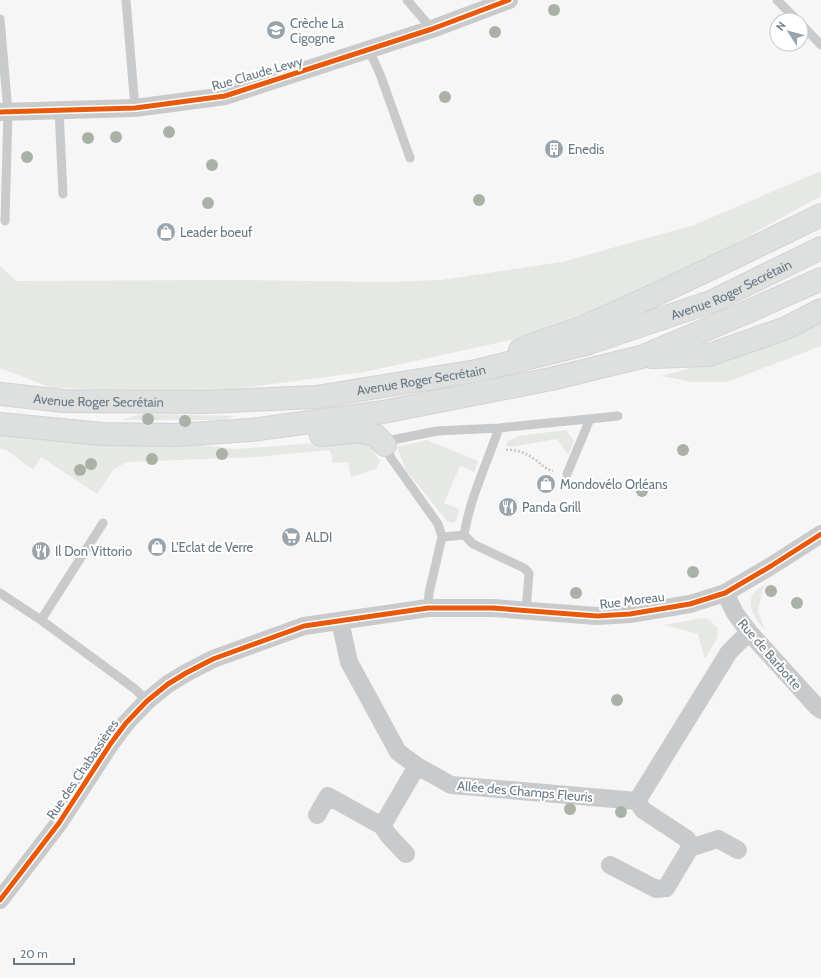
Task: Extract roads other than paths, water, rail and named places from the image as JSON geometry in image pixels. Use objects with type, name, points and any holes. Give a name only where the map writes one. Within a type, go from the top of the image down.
[{"type":"main road","points":[[476,371],[538,342],[584,327],[706,271],[821,215]]},
{"type":"main road","name":"Avenue Roger Secrétain","points":[[0,394],[63,401],[205,402],[316,397],[476,371],[589,344],[713,301],[821,248]]},
{"type":"main road","name":"Avenue Roger Secrétain","points":[[0,424],[102,434],[176,435],[251,430],[383,412],[551,379],[641,357],[745,313],[821,278]]},
{"type":"main road","points":[[641,357],[709,355],[786,328],[821,310]]},
{"type":"main road","points":[[0,380],[63,401]]},
{"type":"main road","points":[[176,435],[246,442],[361,431],[376,436],[385,445]]},
{"type":"street","name":"Rue Claude Lewy","points":[[4,112],[135,108],[225,96],[432,29],[509,0]]},
{"type":"street","name":"Rue Moreau","points":[[428,608],[493,608],[597,616],[630,614],[690,604],[725,593],[821,534]]},
{"type":"street","name":"Rue de Barbotte","points":[[725,593],[735,613],[748,632],[821,710]]},
{"type":"street","name":"Rue des Chabassières","points":[[0,900],[59,823],[126,723],[147,701],[168,684],[214,659],[304,626],[428,608]]},
{"type":"street","name":"Allée des Champs Fleuris","points":[[340,621],[349,662],[398,752],[417,766],[451,785],[637,801]]},
{"type":"street","points":[[690,848],[687,839],[643,810],[637,801],[729,652],[748,632]]},
{"type":"street","points":[[382,826],[417,766]]},
{"type":"street","points":[[317,815],[328,796],[382,826],[406,854]]},
{"type":"street","points":[[610,865],[656,890],[666,888],[690,848],[718,839],[738,850]]},
{"type":"lane","points":[[126,0],[135,108]]},
{"type":"lane","points":[[407,0],[432,29]]},
{"type":"lane","points":[[776,0],[788,12]]},
{"type":"lane","points":[[0,19],[4,112],[5,221]]},
{"type":"lane","points":[[809,32],[821,44]]},
{"type":"lane","points":[[369,50],[380,74],[410,158]]},
{"type":"lane","points":[[59,110],[62,194]]},
{"type":"lane","points":[[428,608],[429,593],[442,537],[438,524],[391,458],[385,445],[392,440],[437,431],[499,428],[618,416]]},
{"type":"lane","points":[[567,474],[590,419]]},
{"type":"lane","points":[[464,535],[466,522],[499,428]]},
{"type":"lane","points":[[41,620],[104,523]]},
{"type":"lane","points":[[442,537],[464,535]]},
{"type":"lane","points":[[464,535],[473,544],[524,568],[529,573],[526,611]]},
{"type":"lane","points":[[0,593],[41,620],[135,689],[147,701]]},
{"type":"place","name":"Crèche La Cigogne","points":[[276,30]]},
{"type":"place","name":"Enedis","points":[[554,149]]},
{"type":"place","name":"Leader boeuf","points":[[166,232]]},
{"type":"place","name":"Mondovélo Orléans","points":[[546,484]]},
{"type":"place","name":"Panda Grill","points":[[508,507]]},
{"type":"place","name":"ALDI","points":[[291,537]]},
{"type":"place","name":"L'Eclat de Verre","points":[[157,547]]},
{"type":"place","name":"Il Don Vittorio","points":[[41,551]]}]
